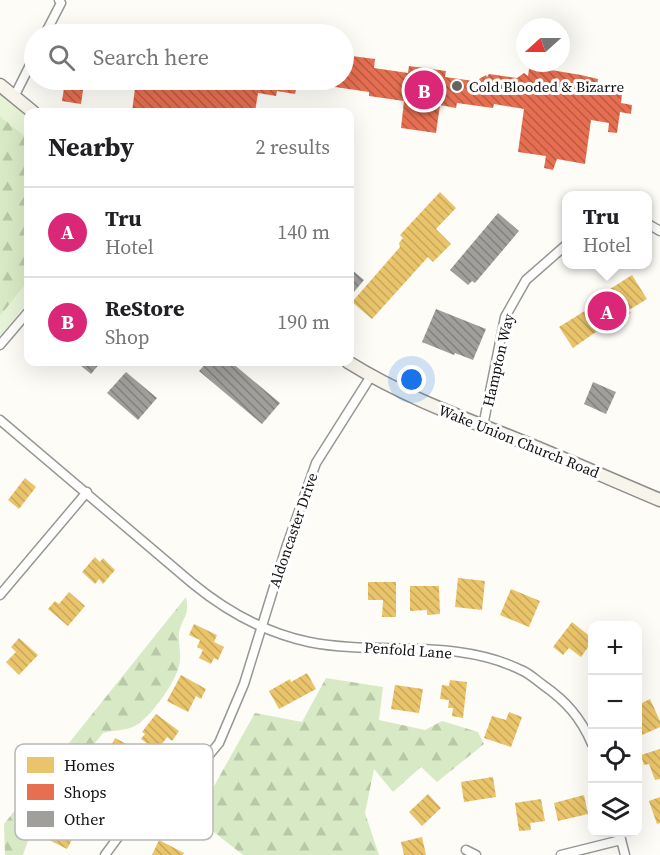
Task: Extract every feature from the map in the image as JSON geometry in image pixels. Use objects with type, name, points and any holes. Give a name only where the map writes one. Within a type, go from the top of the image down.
[{"type":"street","points":[[50,24],[61,3],[59,0]]},
{"type":"street","points":[[14,97],[24,77]]},
{"type":"street","points":[[0,86],[28,108]]},
{"type":"street","name":"Hampton Way","points":[[483,426],[505,317],[526,280],[562,249]]},
{"type":"street","points":[[0,345],[24,317]]},
{"type":"street","name":"Wake Union Church Road","points":[[354,366],[425,403],[660,500]]},
{"type":"street","name":"Aldoncaster Drive","points":[[262,627],[286,545],[316,463],[371,376]]},
{"type":"street","name":"Penfold Lane","points":[[0,420],[209,597],[262,627],[309,642],[350,646],[435,648],[496,660],[523,670],[565,701],[588,734]]},
{"type":"street","points":[[0,596],[87,492]]},
{"type":"street","points":[[213,750],[219,743],[244,684],[262,627]]},
{"type":"street","points":[[561,855],[617,837]]},
{"type":"street","points":[[620,837],[625,855]]},
{"type":"street","points":[[105,855],[116,840]]},
{"type":"street","points":[[466,850],[476,855]]},
{"type":"green space","points":[[0,94],[24,114],[24,136],[0,116]]},
{"type":"green space","points":[[0,116],[24,136],[24,286],[0,316]]},
{"type":"green space","points":[[24,286],[24,307],[0,336],[0,316]]},
{"type":"green space","points":[[186,597],[186,613],[179,633],[179,666],[162,699],[135,726],[103,733],[94,744],[68,744]]},
{"type":"green space","points":[[326,678],[383,687],[379,720],[425,730],[442,721],[478,732],[484,744],[437,782],[421,767],[393,792],[374,769],[365,813],[379,855],[243,855],[213,831],[213,788],[255,713],[302,722]]},
{"type":"green space","points":[[15,810],[15,840],[28,840],[23,855],[5,855],[4,824]]},
{"type":"building: Homes","points":[[440,192],[456,208],[436,229],[451,244],[433,262],[428,257],[372,319],[354,304],[354,300],[400,247],[399,243],[403,238],[400,235]]},
{"type":"building: Homes","points":[[632,275],[647,299],[629,310],[631,313],[615,323],[613,320],[573,348],[559,327],[599,302],[596,298]]},
{"type":"building: Homes","points":[[25,478],[36,487],[19,509],[8,500]]},
{"type":"building: Homes","points":[[95,557],[100,562],[103,558],[115,570],[103,584],[99,579],[95,584],[82,572]]},
{"type":"building: Homes","points":[[458,578],[485,581],[482,610],[455,607]]},
{"type":"building: Homes","points":[[368,582],[396,582],[396,617],[382,617],[383,600],[368,600]]},
{"type":"building: Homes","points":[[410,586],[439,586],[440,614],[427,615],[427,610],[410,611]]},
{"type":"building: Homes","points":[[511,589],[540,601],[529,627],[500,615]]},
{"type":"building: Homes","points":[[69,592],[85,606],[68,626],[48,609],[55,601],[59,604]]},
{"type":"building: Homes","points":[[572,622],[588,635],[588,647],[581,657],[569,648],[563,655],[553,647]]},
{"type":"building: Homes","points":[[194,624],[217,635],[214,642],[224,647],[218,660],[214,658],[211,664],[199,658],[203,650],[197,647],[200,640],[189,635]]},
{"type":"building: Homes","points":[[19,638],[38,655],[19,675],[6,662],[16,652],[11,647]]},
{"type":"building: Homes","points":[[307,673],[316,689],[279,709],[269,691],[290,679],[291,682]]},
{"type":"building: Homes","points":[[181,675],[206,689],[201,699],[196,696],[188,712],[167,701]]},
{"type":"building: Homes","points":[[450,680],[467,682],[463,718],[452,716],[453,708],[448,708],[449,700],[440,699],[442,685],[449,686]]},
{"type":"building: Homes","points":[[395,685],[423,689],[419,713],[391,709]]},
{"type":"building: Homes","points":[[650,699],[660,721],[660,727],[642,735],[642,729],[642,703]]},
{"type":"building: Homes","points":[[509,712],[522,717],[511,747],[484,738],[492,716],[506,720]]},
{"type":"building: Homes","points":[[156,714],[179,731],[172,741],[167,737],[162,744],[148,744],[141,739],[145,734],[142,732]]},
{"type":"building: Homes","points":[[115,738],[127,744],[112,744]]},
{"type":"building: Homes","points":[[660,749],[660,779],[655,780],[649,764],[644,765],[642,755]]},
{"type":"building: Homes","points":[[493,777],[496,797],[464,802],[461,782]]},
{"type":"building: Homes","points":[[428,794],[441,808],[422,826],[409,812]]},
{"type":"building: Homes","points":[[584,795],[588,814],[558,821],[554,803]]},
{"type":"building: Homes","points":[[660,797],[660,823],[657,824],[649,801]]},
{"type":"building: Homes","points":[[541,799],[545,821],[530,823],[531,830],[519,831],[515,803]]},
{"type":"building: Homes","points":[[422,837],[426,855],[404,855],[401,842]]},
{"type":"building: Homes","points":[[49,840],[72,840],[67,849]]},
{"type":"building: Homes","points":[[159,840],[184,853],[183,855],[152,855]]},
{"type":"building: Shops","points":[[354,56],[375,59],[374,68],[408,73],[409,66],[446,71],[445,77],[481,82],[479,79],[489,74],[517,78],[524,73],[528,76],[529,72],[563,72],[581,75],[598,79],[597,86],[600,85],[606,92],[622,94],[621,103],[632,105],[631,114],[620,112],[617,133],[608,132],[609,123],[591,120],[585,164],[557,159],[553,170],[544,168],[546,156],[518,152],[524,109],[494,104],[493,108],[457,103],[456,108],[440,105],[436,133],[401,128],[404,101],[369,96],[369,92],[354,90]]},
{"type":"building: Shops","points":[[64,90],[83,90],[81,104],[62,101]]},
{"type":"building: Shops","points":[[135,90],[296,90],[295,94],[277,91],[276,96],[258,93],[256,108],[132,108]]},
{"type":"building: Other","points":[[498,213],[519,231],[475,283],[472,281],[468,285],[450,270]]},
{"type":"building: Other","points":[[354,272],[364,280],[354,292]]},
{"type":"building: Other","points":[[436,309],[486,329],[473,360],[422,342]]},
{"type":"building: Other","points":[[81,366],[98,366],[91,374]]},
{"type":"building: Other","points":[[203,366],[236,366],[280,403],[262,424],[199,371]]},
{"type":"building: Other","points":[[126,372],[157,398],[138,420],[107,393]]},
{"type":"building: Other","points":[[593,382],[616,392],[606,414],[584,404]]},
{"type":"place","name":"Cold Blooded & Bizarre","points":[[457,86]]},
{"type":"place","name":"ReStore","points":[[424,90]]},
{"type":"place","name":"Tru","points":[[607,311]]}]
